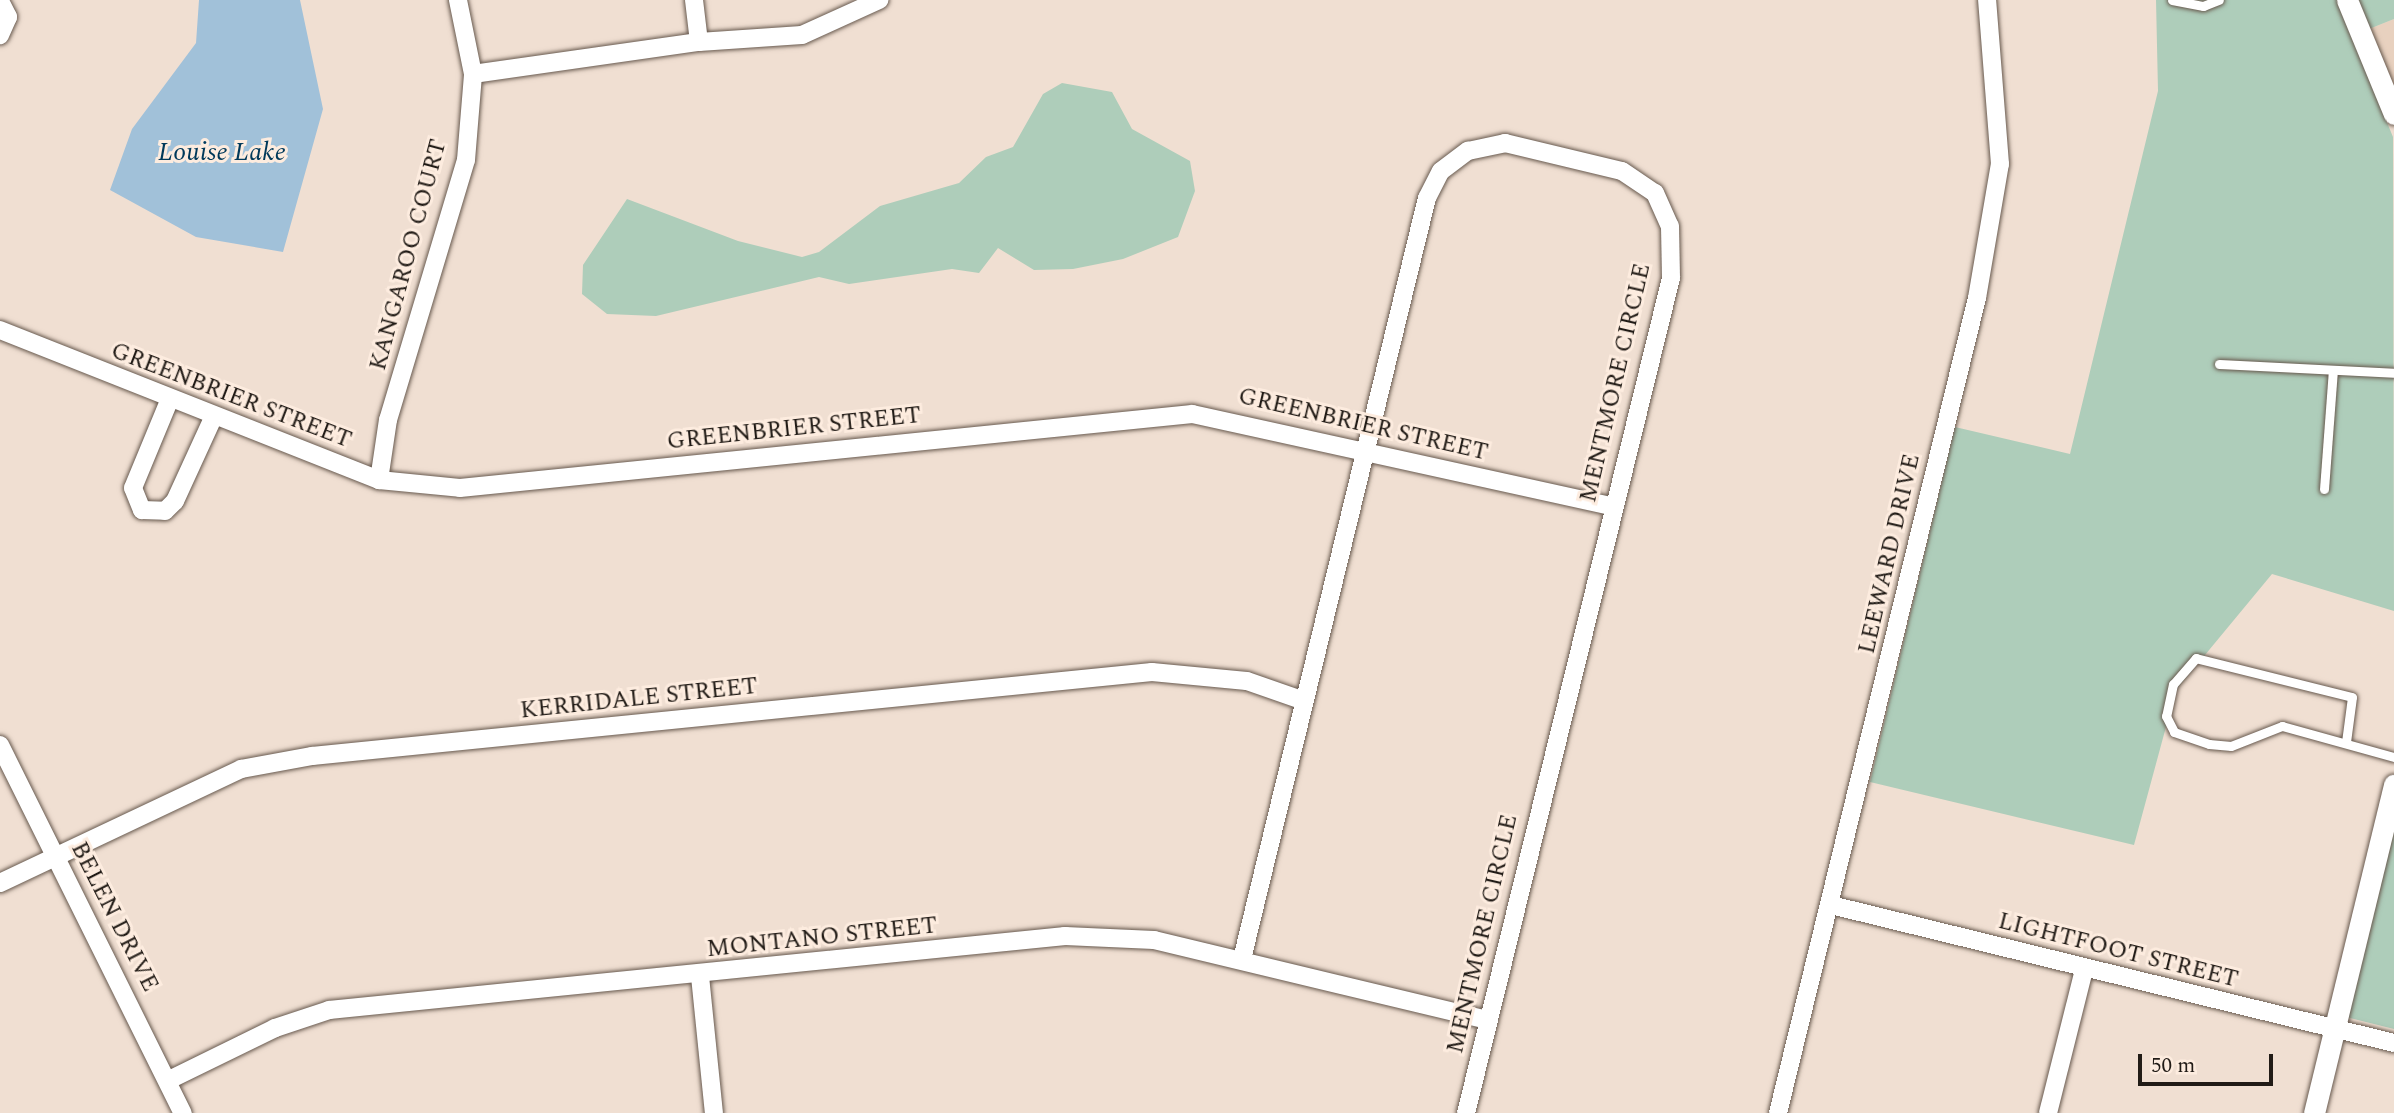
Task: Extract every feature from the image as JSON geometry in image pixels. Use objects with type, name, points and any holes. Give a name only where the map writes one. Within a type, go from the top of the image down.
[{"type":"street","name":"KANGAROO COURT","points":[[379,480],[388,419],[466,160],[473,74],[458,0]]},
{"type":"street","points":[[694,0],[699,42]]},
{"type":"street","points":[[473,74],[699,42],[802,34],[879,0]]},
{"type":"street","name":"LEEWARD DRIVE","points":[[1777,1113],[1831,905],[1991,218],[2000,164],[1987,0]]},
{"type":"street","points":[[2347,0],[2394,114]]},
{"type":"street","points":[[0,1],[8,17],[0,35]]},
{"type":"street","name":"MENTMORE CIRCLE","points":[[1242,960],[1427,198],[1441,170],[1468,150],[1505,142],[1622,171],[1655,193],[1670,226],[1671,278],[1611,506],[1466,1113]]},
{"type":"street","name":"GREENBRIER STREET","points":[[0,330],[169,401],[379,480],[460,488],[1192,414],[1611,506]]},
{"type":"street","points":[[169,401],[134,488],[142,510],[165,511],[175,500],[213,418]]},
{"type":"street","name":"KERRIDALE STREET","points":[[0,883],[241,769],[312,756],[1152,672],[1247,681],[1304,701]]},
{"type":"street","name":"BELEN DRIVE","points":[[0,745],[184,1113]]},
{"type":"street","points":[[2314,1113],[2394,785]]},
{"type":"street","name":"LIGHTFOOT STREET","points":[[1831,905],[2084,970],[2394,1043]]},
{"type":"street","name":"MONTANO STREET","points":[[169,1080],[275,1028],[329,1010],[700,975],[1065,936],[1154,940],[1488,1020]]},
{"type":"street","points":[[2048,1113],[2084,970]]},
{"type":"street","points":[[700,975],[714,1113]]},
{"type":"lane","points":[[2172,0],[2203,6],[2220,0]]},
{"type":"lane","points":[[2219,364],[2394,373]]},
{"type":"lane","points":[[2324,489],[2333,370]]},
{"type":"lane","points":[[2346,741],[2352,697],[2196,658],[2178,676],[2166,716],[2174,732],[2209,744],[2231,746],[2281,726],[2346,741],[2394,757]]},
{"type":"shaded area","points":[[2394,19],[2394,89],[2369,29]]},
{"type":"green space","points":[[2156,0],[2337,0],[2393,137],[2394,611],[2272,574],[2176,690],[2134,845],[1870,782],[1955,427],[2070,454],[2158,91]]},
{"type":"green space","points":[[2358,0],[2394,0],[2394,19],[2369,29]]},
{"type":"green space","points":[[1062,83],[1112,92],[1132,129],[1190,161],[1195,191],[1178,237],[1123,259],[1073,269],[1034,270],[998,248],[979,273],[952,269],[849,284],[819,277],[656,316],[607,314],[582,294],[583,265],[627,199],[738,241],[802,257],[819,252],[880,206],[959,183],[986,157],[1013,147],[1043,94]]},
{"type":"green space","points":[[2394,823],[2394,1029],[2346,1017]]},
{"type":"water","name":"Louise Lake","points":[[199,0],[300,0],[323,109],[283,252],[196,237],[110,190],[132,129],[196,43]]}]
